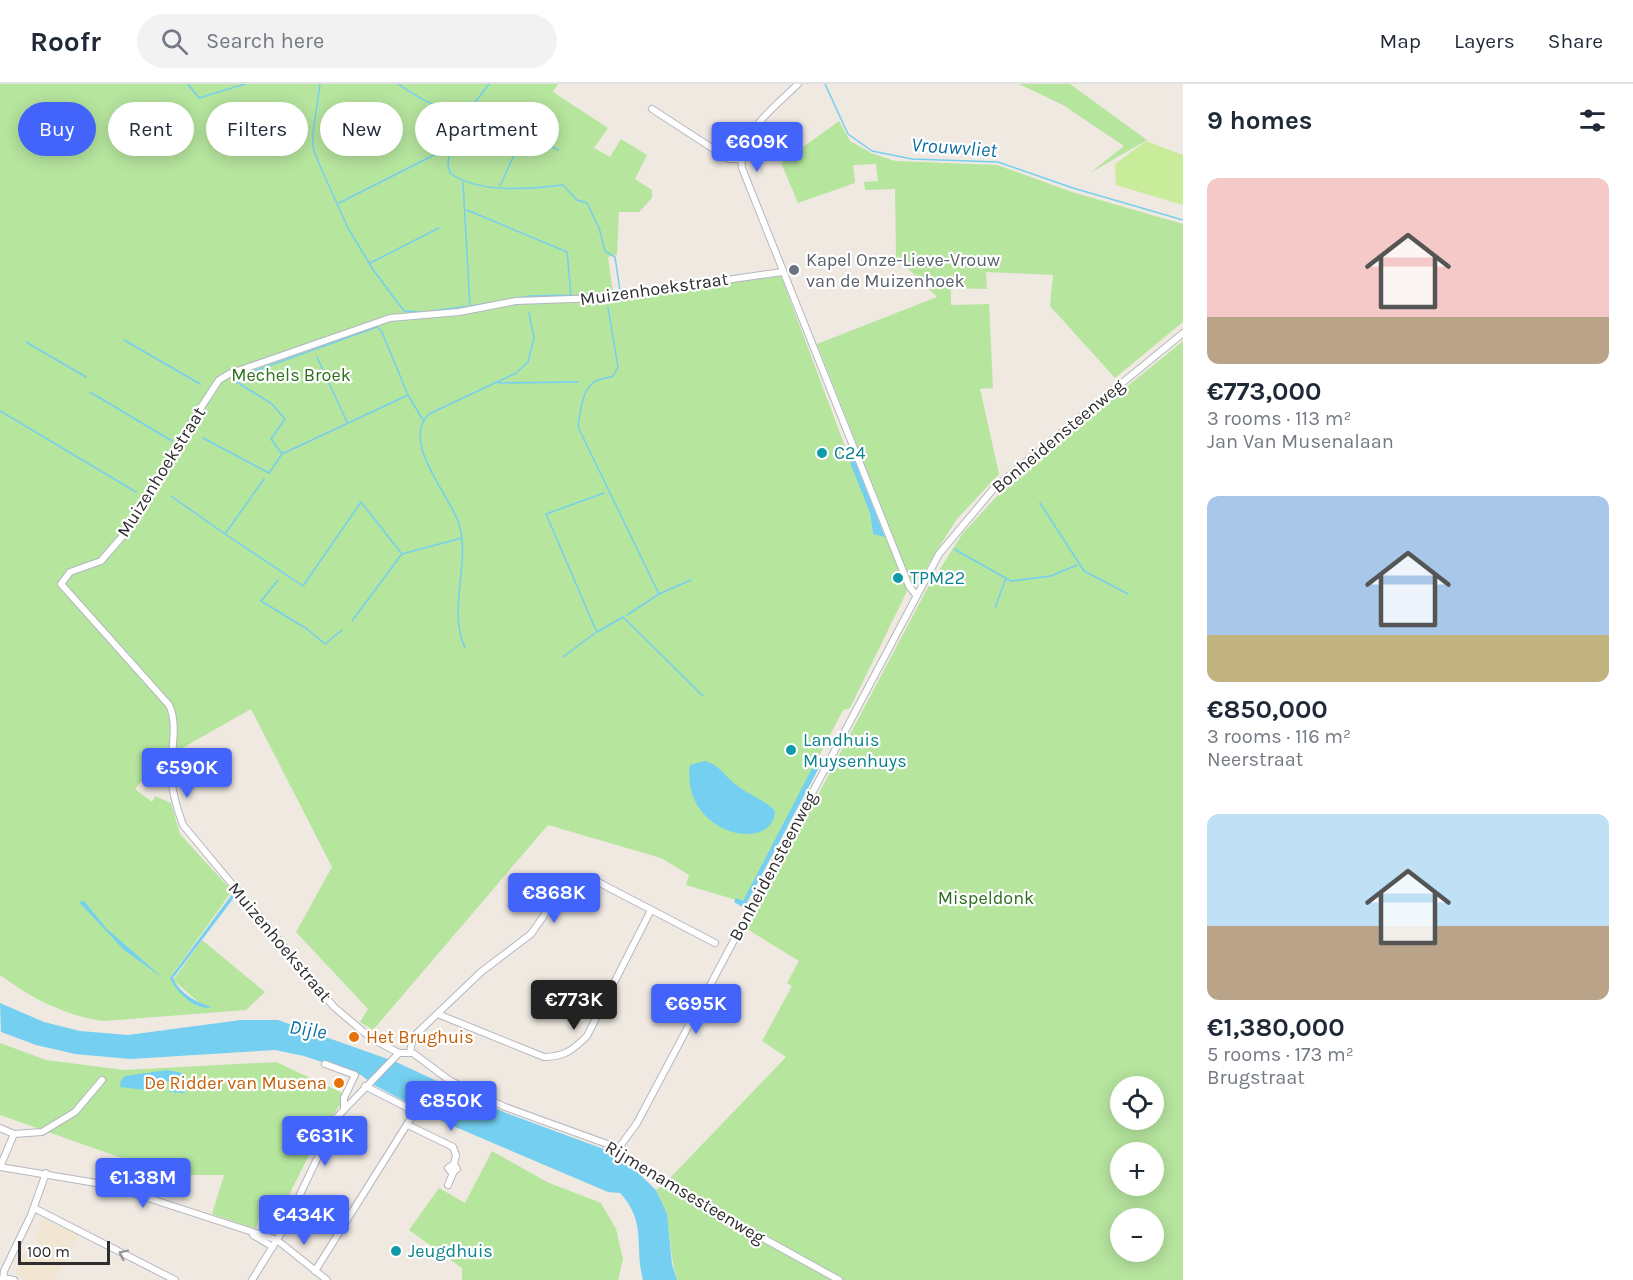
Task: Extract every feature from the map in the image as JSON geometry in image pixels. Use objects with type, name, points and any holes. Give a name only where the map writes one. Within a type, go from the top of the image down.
[{"type":"street","points":[[798,84],[751,134],[740,159],[782,272],[870,493],[909,586],[916,595]]},
{"type":"street","points":[[652,109],[729,159],[740,159]]},
{"type":"street","name":"Muizenhoekstraat","points":[[397,1055],[334,1007],[183,825],[175,804],[171,776],[174,714],[169,705],[60,584],[64,577],[79,567],[101,561],[133,524],[196,415],[219,380],[228,374],[390,318],[459,312],[516,301],[601,298],[782,272]]},
{"type":"street","name":"Bonheidensteenweg","points":[[618,1149],[637,1123],[939,554],[995,487],[1183,333]]},
{"type":"street","points":[[252,1280],[277,1240],[331,1127],[344,1108],[397,1055],[410,1052],[413,1037],[440,1015],[481,972],[531,934],[558,893],[574,880],[584,878],[596,881],[715,943]]},
{"type":"street","points":[[440,1015],[544,1057],[558,1057],[572,1051],[586,1036],[651,910]]},
{"type":"street","name":"Rijmenamsesteenweg","points":[[410,1052],[449,1080],[505,1107],[618,1149],[667,1185],[839,1280]]},
{"type":"street","points":[[326,1064],[351,1073],[354,1077],[344,1098],[344,1108]]},
{"type":"street","points":[[0,1128],[14,1134],[42,1132],[75,1112],[102,1080]]},
{"type":"street","points":[[315,1270],[408,1125],[411,1114],[408,1108],[366,1085]]},
{"type":"street","points":[[408,1125],[453,1147],[456,1155],[454,1164],[448,1168],[453,1173],[448,1185]]},
{"type":"street","points":[[14,1134],[0,1167],[108,1185],[277,1240],[327,1280]]},
{"type":"street","points":[[14,1280],[3,1279],[6,1266],[34,1209],[46,1173]]},
{"type":"street","points":[[34,1209],[175,1280]]},
{"type":"street","points":[[245,1230],[273,1247]]},
{"type":"shaded area","points":[[43,1219],[78,1235],[55,1280],[29,1280],[16,1274],[26,1251],[32,1253],[38,1241],[34,1239]]},
{"type":"green space","name":"Mechels Broek","points":[[0,84],[558,84],[553,92],[608,128],[594,148],[610,157],[621,139],[647,155],[635,179],[652,190],[652,198],[639,212],[619,212],[617,255],[608,257],[614,300],[781,276],[870,513],[873,534],[885,536],[907,591],[850,708],[843,710],[743,902],[686,885],[689,875],[661,858],[548,825],[373,1030],[360,1022],[368,1009],[296,932],[332,867],[251,709],[170,755],[168,777],[160,776],[159,760],[135,789],[152,802],[155,796],[171,803],[180,834],[232,891],[172,975],[171,981],[197,1006],[202,1005],[173,980],[202,940],[265,992],[246,1010],[104,1021],[76,1015],[49,1005],[0,975]]},
{"type":"green space","points":[[1019,84],[1070,84],[1147,140],[1090,173],[1124,146],[1063,105]]},
{"type":"green space","points":[[839,121],[850,141],[871,153],[895,161],[997,165],[1072,192],[1183,224],[1183,322],[1115,378],[1050,306],[1053,275],[986,272],[987,289],[951,288],[951,305],[989,304],[993,388],[980,389],[999,474],[956,520],[915,586],[911,582],[817,344],[937,297],[896,257],[895,189],[865,190],[864,182],[878,181],[876,164],[853,165],[855,183],[798,203],[781,163]]},
{"type":"green space","points":[[1146,141],[1183,155],[1183,205],[1116,185],[1115,164]]},
{"type":"green space","name":"Mispeldonk","points":[[1183,341],[1183,1280],[677,1280],[665,1212],[656,1190],[786,1057],[762,1041],[792,986],[787,983],[799,961],[747,929],[927,589],[963,533],[1011,481]]},
{"type":"green space","points":[[0,1043],[46,1060],[124,1070],[276,1062],[347,1095],[319,1135],[286,1201],[266,1194],[256,1229],[212,1214],[224,1175],[170,1175],[0,1115]]},
{"type":"green space","points":[[492,1151],[547,1182],[601,1203],[616,1229],[623,1259],[618,1280],[462,1280],[462,1268],[409,1230],[439,1188],[465,1203]]},
{"type":"water","points":[[851,451],[885,537],[873,534],[870,513],[851,465],[849,452]]},
{"type":"water","points":[[817,759],[822,762],[744,908],[734,902],[736,898],[743,901]]},
{"type":"water","points":[[705,761],[715,765],[739,787],[771,807],[775,811],[770,824],[759,832],[745,834],[728,830],[712,821],[699,807],[691,789],[690,765]]},
{"type":"water","points":[[233,893],[236,895],[173,978],[189,997],[212,1007],[200,1007],[182,995],[170,978]]},
{"type":"water","points":[[84,901],[106,928],[163,978],[124,950],[79,902]]},
{"type":"water","points":[[0,1003],[44,1022],[80,1031],[128,1035],[241,1020],[278,1020],[396,1062],[506,1113],[609,1151],[636,1171],[656,1190],[667,1214],[672,1264],[677,1280],[643,1280],[637,1224],[634,1214],[620,1193],[608,1192],[446,1123],[374,1085],[361,1075],[304,1056],[275,1050],[130,1059],[75,1054],[36,1045],[1,1032]]},
{"type":"water","points":[[167,1070],[182,1073],[187,1085],[184,1093],[169,1092],[169,1082],[162,1079],[153,1083],[154,1091],[120,1087],[121,1080],[125,1076]]},
{"type":"waterway","points":[[188,84],[199,98],[245,84]]},
{"type":"waterway","points":[[320,84],[313,133],[313,148],[320,166],[348,228],[374,271],[404,311],[421,312]]},
{"type":"waterway","points":[[398,84],[432,104],[459,110],[469,110],[489,84]]},
{"type":"waterway","name":"Vrouwvliet","points":[[825,84],[848,134],[872,151],[912,159],[998,162],[1073,188],[1183,220]]},
{"type":"waterway","points":[[339,203],[432,156]]},
{"type":"waterway","points":[[449,156],[450,173],[462,180],[489,187],[504,188],[563,185],[577,200],[587,203],[599,228],[605,251],[615,257],[620,291],[598,295],[577,295]]},
{"type":"waterway","points":[[500,186],[514,156]]},
{"type":"waterway","points":[[431,311],[470,306],[463,183]]},
{"type":"waterway","points":[[467,210],[567,252],[571,295],[530,296],[471,306]]},
{"type":"waterway","points":[[370,263],[439,228]]},
{"type":"waterway","points":[[608,307],[618,367],[613,376],[596,381],[587,390],[582,402],[578,427],[659,594],[691,580]]},
{"type":"waterway","points":[[465,648],[458,617],[462,539],[454,512],[423,453],[420,439],[422,426],[429,414],[516,373],[528,362],[534,338],[529,313]]},
{"type":"waterway","points":[[282,454],[271,439],[285,419],[272,404],[232,379],[377,327],[381,330],[408,395]]},
{"type":"waterway","points":[[124,340],[200,384]]},
{"type":"waterway","points":[[26,342],[86,377]]},
{"type":"waterway","points":[[317,357],[347,422]]},
{"type":"waterway","points":[[498,383],[578,382]]},
{"type":"waterway","points":[[90,392],[172,441]]},
{"type":"waterway","points":[[203,438],[269,473],[282,454],[408,395],[423,420]]},
{"type":"waterway","points":[[0,411],[136,492]]},
{"type":"waterway","points":[[171,496],[225,534],[264,479]]},
{"type":"waterway","points":[[604,493],[546,514],[595,628],[597,632],[623,617],[703,696]]},
{"type":"waterway","points":[[225,534],[303,586],[361,502],[402,554],[462,538]]},
{"type":"waterway","points":[[1040,503],[1084,571],[1128,594]]},
{"type":"waterway","points":[[954,549],[1011,581],[1051,576],[1077,565]]},
{"type":"waterway","points":[[352,621],[401,555]]},
{"type":"waterway","points":[[995,608],[1006,578]]},
{"type":"waterway","points":[[278,580],[261,601],[307,629],[325,644],[342,630]]},
{"type":"waterway","points":[[627,615],[659,594]]},
{"type":"waterway","points":[[563,657],[595,633]]},
{"type":"place","name":"Kapel Onze-Lieve-Vrouw van de Muizenhoek","points":[[794,270]]},
{"type":"place","name":"C24","points":[[822,453]]},
{"type":"place","name":"TPM22","points":[[898,578]]},
{"type":"place","name":"Landhuis Muysenhuys","points":[[791,750]]},
{"type":"place","name":"Het Brughuis","points":[[354,1037]]},
{"type":"place","name":"De Ridder van Musena","points":[[339,1083]]},
{"type":"place","name":"Jeugdhuis","points":[[396,1251]]},
{"type":"water label","name":"Dijle","points":[[308,1029]]}]
